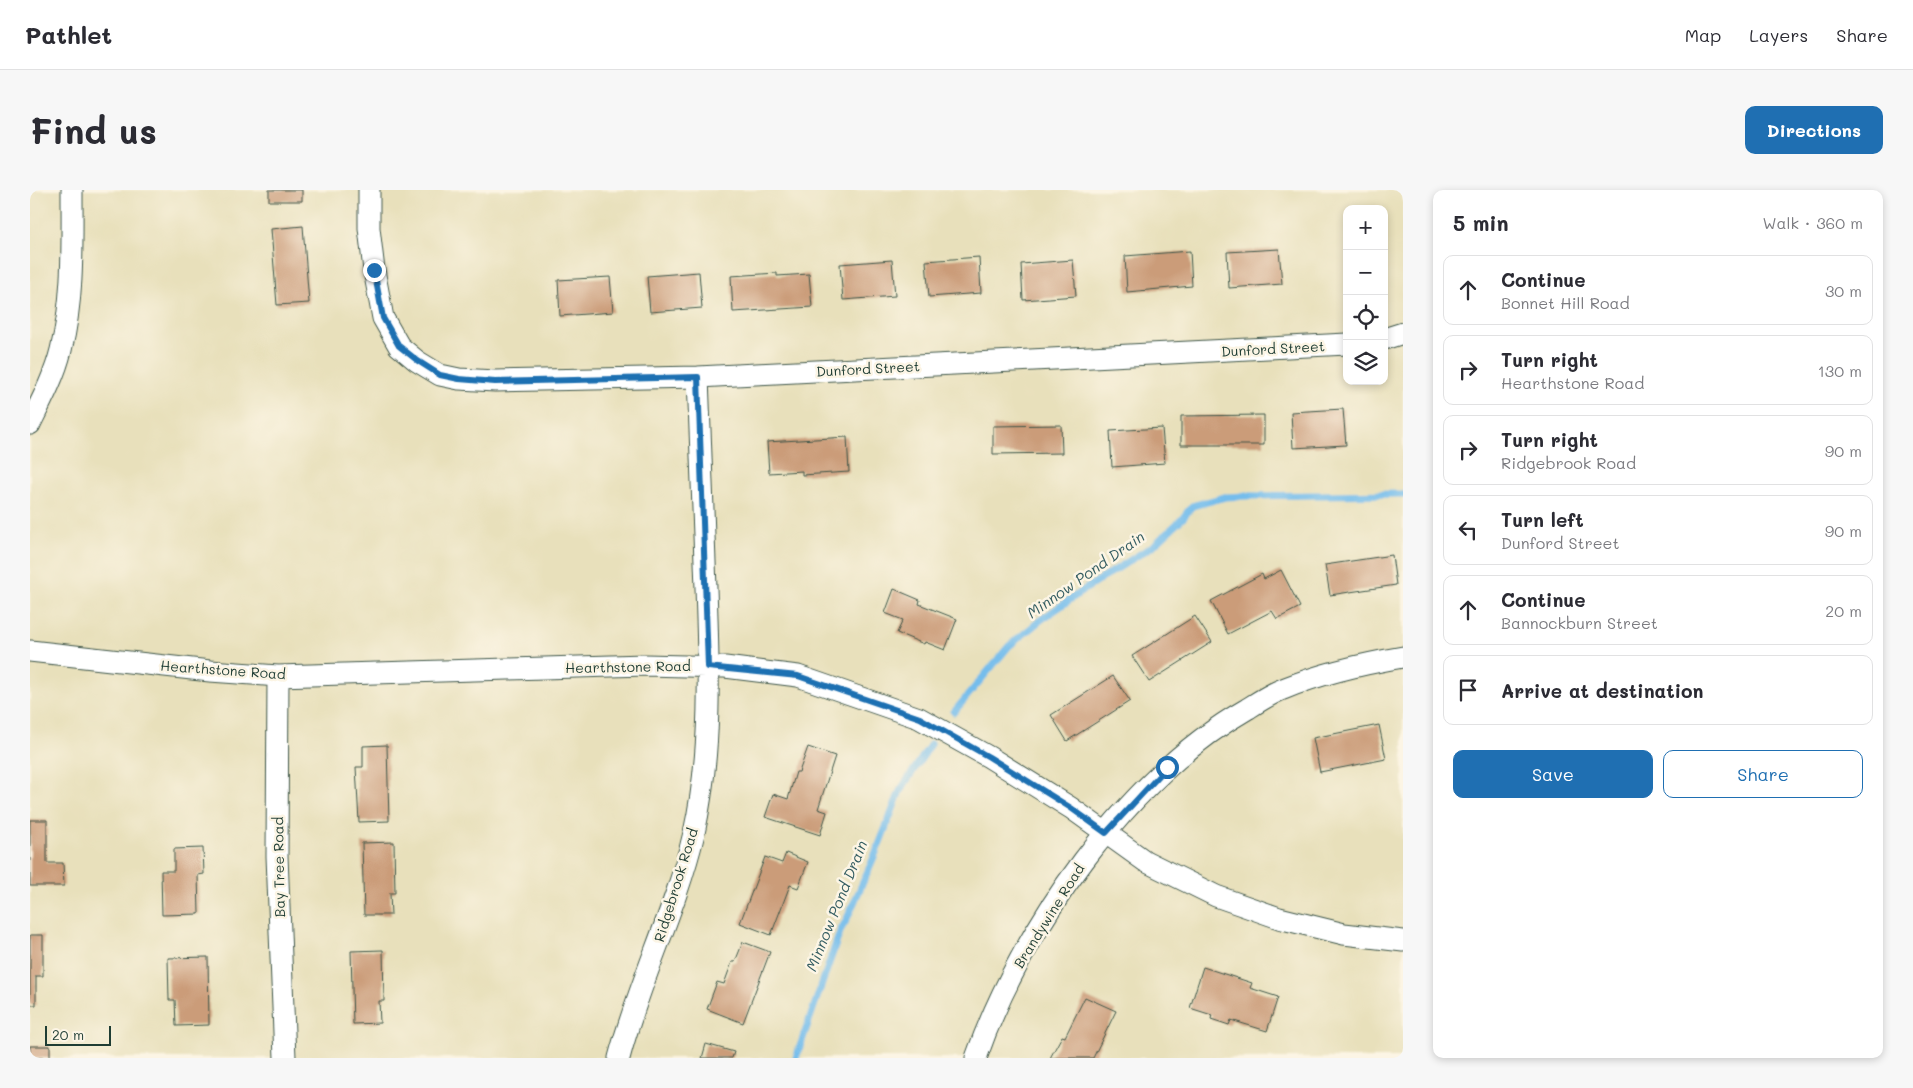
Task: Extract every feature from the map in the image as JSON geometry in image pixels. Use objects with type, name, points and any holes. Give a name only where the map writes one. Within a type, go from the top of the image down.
[{"type":"street","points":[[30,424],[44,396],[61,350],[68,308],[72,250],[72,190]]},
{"type":"street","name":"Dunford Street","points":[[369,190],[369,228],[374,270],[383,318],[399,346],[440,375],[459,379],[495,382],[698,377],[1343,345]]},
{"type":"street","points":[[1388,338],[1403,333]]},
{"type":"street","name":"Ridgebrook Road","points":[[619,1058],[629,1021],[676,893],[694,832],[705,767],[708,667],[698,377]]},
{"type":"street","name":"Hearthstone Road","points":[[30,651],[210,671],[278,676],[645,665],[708,667],[798,676],[920,718],[989,757],[1071,808],[1144,860],[1216,896],[1279,918],[1344,934],[1403,941]]},
{"type":"street","name":"Brandywine Road","points":[[976,1058],[988,1025],[1023,953],[1052,907],[1106,833],[1167,767],[1223,723],[1281,689],[1350,666],[1403,656]]},
{"type":"street","name":"Bay Tree Road","points":[[278,676],[277,856],[284,1058]]},
{"type":"building","points":[[269,190],[302,190],[302,201],[269,201]]},
{"type":"building","points":[[303,226],[309,303],[277,305],[271,229]]},
{"type":"building","points":[[1279,249],[1282,284],[1229,288],[1227,252]]},
{"type":"building","points":[[1190,251],[1192,286],[1127,292],[1125,256]]},
{"type":"building","points":[[979,257],[981,293],[929,297],[926,261]]},
{"type":"building","points":[[892,260],[895,296],[843,300],[840,264]]},
{"type":"building","points":[[1073,260],[1076,296],[1023,300],[1021,264]]},
{"type":"building","points":[[699,272],[702,308],[650,312],[647,276]]},
{"type":"building","points":[[777,273],[777,276],[809,274],[812,307],[733,312],[731,276]]},
{"type":"building","points":[[610,277],[613,312],[560,316],[558,280]]},
{"type":"building","points":[[1343,409],[1346,445],[1293,448],[1291,412]]},
{"type":"building","points":[[1264,415],[1264,445],[1181,445],[1181,416]]},
{"type":"building","points":[[1061,425],[1062,453],[993,454],[993,426]]},
{"type":"building","points":[[1162,428],[1165,463],[1112,467],[1110,431]]},
{"type":"building","points":[[847,437],[849,472],[802,475],[802,471],[769,473],[767,442]]},
{"type":"building","points":[[1392,555],[1396,585],[1330,595],[1325,565]]},
{"type":"building","points":[[1281,570],[1300,607],[1277,619],[1272,611],[1228,634],[1211,601],[1262,574],[1264,579]]},
{"type":"building","points":[[894,589],[920,600],[919,604],[957,619],[945,650],[897,633],[903,620],[885,613]]},
{"type":"building","points":[[1195,616],[1212,642],[1149,682],[1132,656]]},
{"type":"building","points":[[1113,676],[1130,701],[1067,741],[1051,715]]},
{"type":"building","points":[[1379,725],[1386,759],[1320,772],[1313,738]]},
{"type":"building","points":[[387,745],[389,821],[359,822],[356,767],[363,767],[363,746]]},
{"type":"building","points":[[808,747],[835,756],[818,809],[827,812],[820,835],[765,817],[773,794],[788,799],[796,772],[799,772]]},
{"type":"building","points":[[30,820],[47,820],[47,863],[63,863],[64,886],[30,886]]},
{"type":"building","points":[[394,842],[395,893],[390,893],[391,915],[364,915],[362,843]]},
{"type":"building","points":[[203,848],[204,874],[198,875],[199,914],[162,915],[161,871],[174,871],[174,849]]},
{"type":"building","points":[[786,853],[808,862],[798,888],[790,885],[771,935],[740,923],[765,857],[782,863]]},
{"type":"building","points":[[30,935],[43,935],[43,976],[36,976],[36,1005],[30,1005]]},
{"type":"building","points":[[743,942],[770,952],[743,1023],[707,1009],[717,982],[724,984],[732,962],[735,962]]},
{"type":"building","points":[[383,950],[384,1001],[379,1001],[380,1023],[353,1024],[351,951]]},
{"type":"building","points":[[208,957],[209,1025],[176,1026],[175,1000],[169,1000],[168,958]]},
{"type":"building","points":[[1203,967],[1252,983],[1250,988],[1278,997],[1267,1031],[1231,1020],[1229,1025],[1211,1019],[1212,1015],[1190,1008]]},
{"type":"building","points":[[1085,997],[1116,1011],[1093,1058],[1050,1058],[1062,1036],[1065,1037]]},
{"type":"building","points":[[706,1044],[734,1052],[732,1058],[702,1058]]},
{"type":"building","points":[[30,1046],[50,1046],[50,1058],[30,1058]]},
{"type":"waterway","name":"Minnow Pond Drain","points":[[954,712],[1009,646],[1042,619],[1154,545],[1182,519],[1192,506],[1225,497],[1403,494]]},
{"type":"waterway","name":"Minnow Pond Drain","points":[[796,1058],[841,929],[877,850],[900,791],[931,744]]},
{"type":"route","points":[[374,270],[383,318],[399,346],[440,375],[459,379],[495,382],[698,377],[708,667],[725,667],[798,676],[858,695],[920,718],[989,757],[1071,808],[1106,833],[1167,767]]}]
